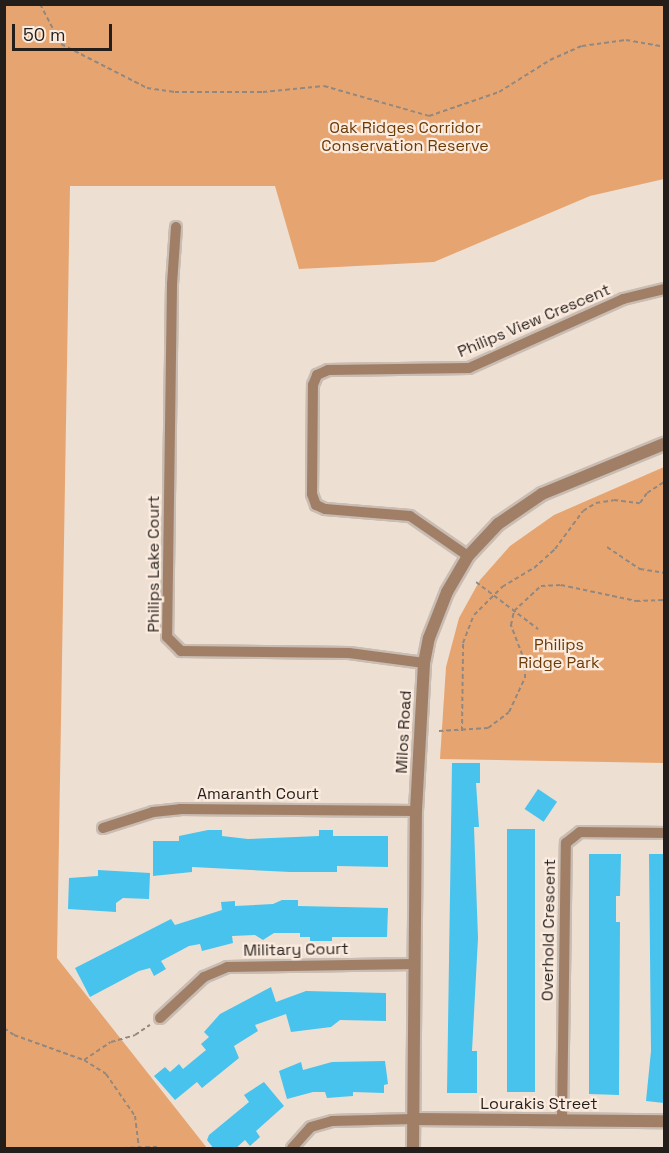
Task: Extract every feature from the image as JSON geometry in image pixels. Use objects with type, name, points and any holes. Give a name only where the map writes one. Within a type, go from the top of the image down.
[{"type":"street","name":"Philips Lake Court","points":[[176,227],[172,284],[167,637],[181,651],[349,653],[424,663]]},
{"type":"street","name":"Philips View Crescent","points":[[468,556],[410,516],[325,509],[316,505],[312,494],[312,396],[317,375],[328,370],[469,368],[623,299],[664,289]]},
{"type":"street","name":"Milos Road","points":[[413,1149],[416,811],[424,663],[443,601],[468,556],[498,524],[542,494],[664,444]]},
{"type":"street","name":"Amaranth Court","points":[[104,828],[153,812],[180,809],[416,811]]},
{"type":"street","name":"Overhold Crescent","points":[[562,1120],[566,843],[580,832],[664,833]]},
{"type":"street","name":"Military Court","points":[[160,1018],[204,977],[226,967],[414,964]]},
{"type":"street","name":"Lourakis Street","points":[[413,1119],[664,1122]]},
{"type":"street","points":[[292,1149],[311,1127],[332,1120],[413,1119]]},
{"type":"path","points":[[40,4],[61,44],[147,88],[175,92],[264,92],[324,86],[429,116],[499,92],[555,57],[582,46],[626,40],[664,47]]},
{"type":"path","points":[[462,731],[463,643],[474,615],[492,594],[555,549],[583,511],[596,503],[614,500],[640,503],[647,493],[664,482]]},
{"type":"path","points":[[607,547],[640,569],[664,573]]},
{"type":"path","points":[[476,582],[538,629]]},
{"type":"path","points":[[440,731],[488,728],[500,721],[522,690],[525,663],[511,625],[514,611],[541,586],[561,585],[636,601],[664,600]]},
{"type":"path","points":[[84,1060],[160,1018]]},
{"type":"path","points":[[4,1028],[14,1035],[84,1060],[106,1074],[135,1116],[139,1148]]},
{"type":"path","points":[[123,1148],[159,1147]]},
{"type":"green space","name":"Oak Ridges Corridor Conservation Reserve","points":[[5,4],[664,5],[664,179],[590,196],[434,262],[299,269],[275,186],[70,186],[57,958],[207,1148],[5,1148]]},
{"type":"green space","name":"Philips Ridge Park","points":[[664,467],[664,763],[440,759],[446,667],[459,618],[480,580],[510,546],[554,515]]},
{"type":"building","points":[[452,763],[480,763],[480,783],[476,783],[479,827],[474,827],[478,938],[472,1051],[477,1051],[477,1093],[447,1093]]},
{"type":"building","points":[[538,789],[557,802],[544,822],[525,809]]},
{"type":"building","points":[[507,829],[535,829],[535,1092],[507,1092]]},
{"type":"building","points":[[208,830],[222,830],[222,836],[248,839],[319,836],[319,830],[333,830],[333,836],[388,836],[388,867],[337,866],[337,872],[290,872],[192,867],[192,872],[153,876],[153,841],[179,841],[179,836]]},
{"type":"building","points":[[589,854],[621,854],[620,896],[616,896],[616,922],[620,922],[619,1095],[589,1094]]},
{"type":"building","points":[[649,854],[664,854],[664,1103],[646,1101],[651,1051]]},
{"type":"building","points":[[98,870],[150,873],[149,899],[123,898],[116,903],[116,912],[68,909],[69,878],[98,876]]},
{"type":"building","points":[[282,900],[298,900],[298,906],[388,908],[387,937],[332,937],[332,941],[310,941],[310,937],[300,937],[300,933],[274,933],[263,940],[255,935],[232,936],[233,943],[202,951],[200,944],[189,946],[161,961],[166,969],[154,976],[150,968],[139,971],[90,997],[75,968],[171,919],[175,925],[222,910],[221,902],[235,901],[235,906],[273,904]]},
{"type":"building","points":[[271,987],[276,1002],[306,991],[386,993],[386,1021],[340,1020],[331,1027],[291,1032],[286,1014],[255,1025],[258,1031],[234,1046],[239,1058],[202,1088],[197,1082],[175,1100],[154,1076],[165,1067],[170,1072],[179,1064],[183,1069],[206,1050],[201,1044],[209,1037],[204,1032],[220,1014]]},
{"type":"building","points":[[385,1061],[388,1084],[384,1085],[384,1093],[353,1092],[353,1096],[327,1098],[325,1092],[313,1092],[287,1099],[279,1071],[301,1062],[303,1070],[332,1062]]},
{"type":"building","points":[[264,1082],[284,1106],[256,1131],[260,1137],[250,1146],[245,1140],[235,1149],[214,1149],[207,1140],[209,1135],[249,1102],[244,1095]]}]
